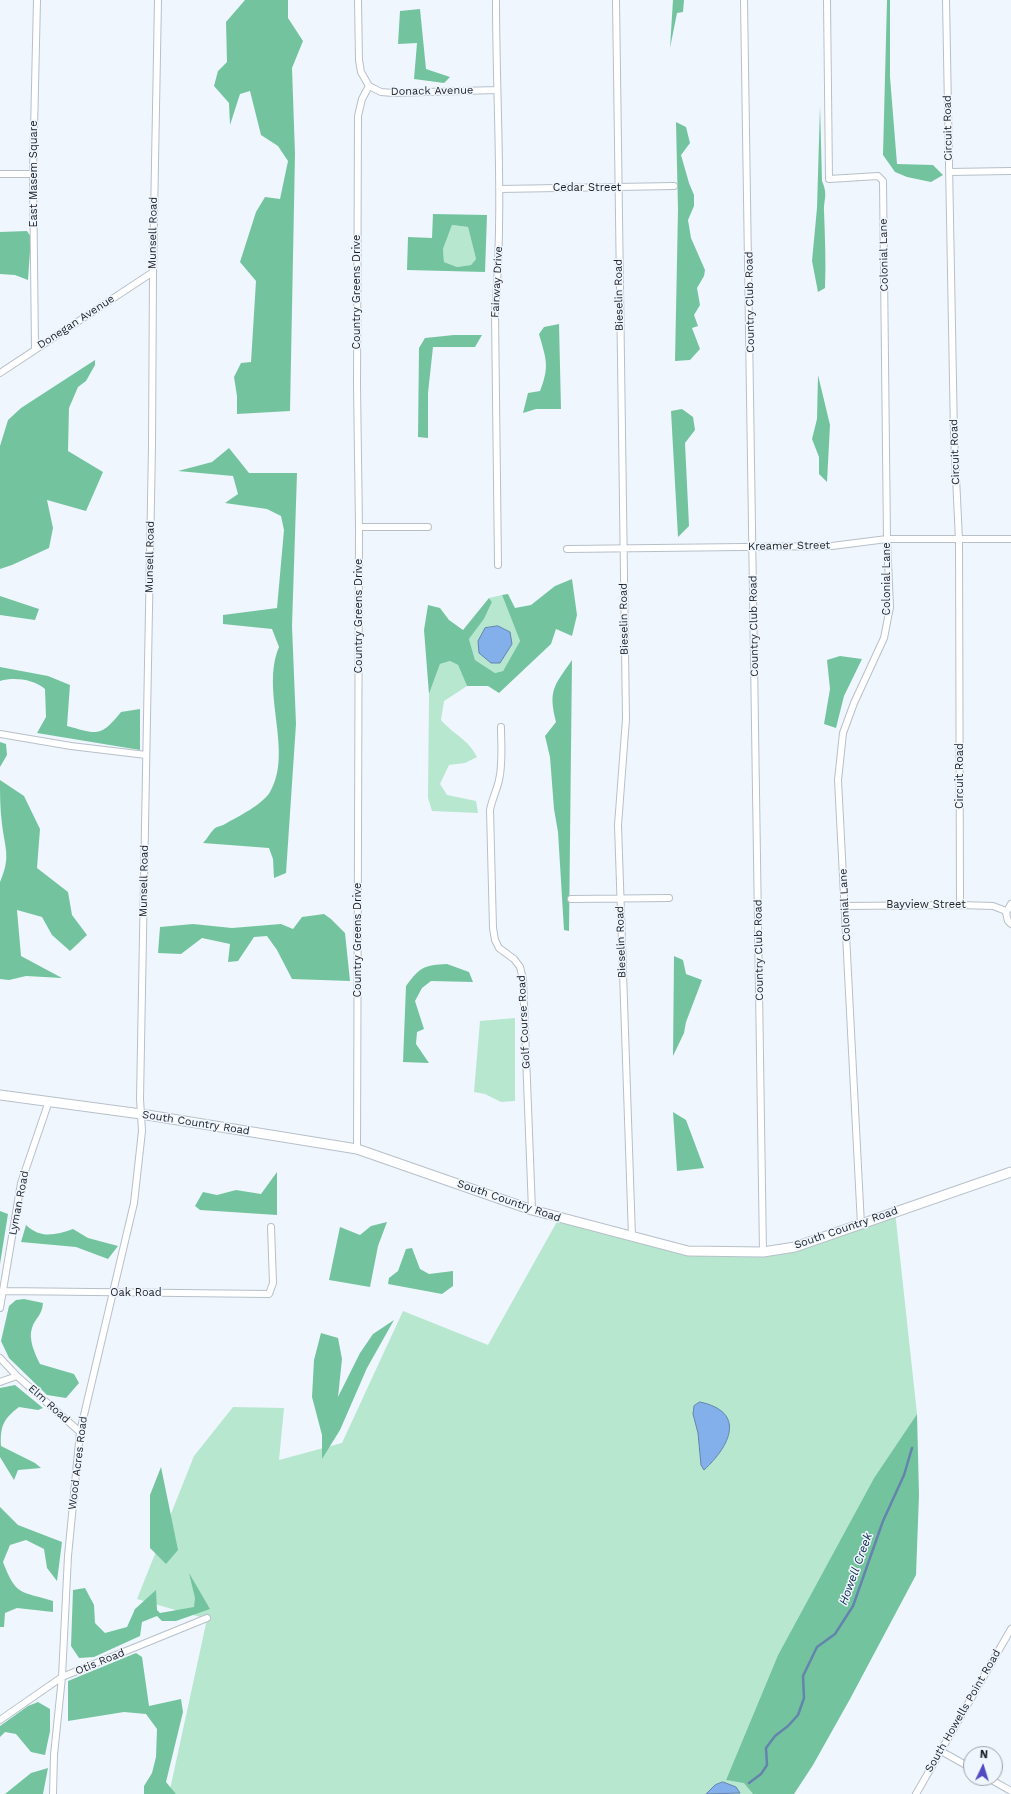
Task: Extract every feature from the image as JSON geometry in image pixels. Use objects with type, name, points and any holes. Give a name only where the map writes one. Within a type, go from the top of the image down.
[{"type":"main road","name":"South Country Road","points":[[0,1095],[49,1100],[356,1149],[532,1210],[688,1251],[763,1252],[795,1246],[861,1225],[1011,1172]]},
{"type":"street","name":"East Masem Square","points":[[35,349],[33,174],[37,0]]},
{"type":"street","name":"Munsell Road","points":[[141,1114],[140,1091],[152,454],[153,272],[158,0]]},
{"type":"street","points":[[358,0],[359,60],[362,72],[369,86]]},
{"type":"street","name":"Fairway Drive","points":[[496,0],[496,90],[500,189],[498,274],[495,313],[498,565]]},
{"type":"street","name":"Bieselin Road","points":[[616,0],[626,719],[618,825],[619,898],[632,1237]]},
{"type":"street","name":"Country Club Road","points":[[744,0],[763,1252]]},
{"type":"street","name":"Colonial Lane","points":[[827,0],[830,179],[878,176],[883,181],[887,539],[890,606],[884,638],[848,719],[841,749],[838,780],[861,1225]]},
{"type":"street","name":"Circuit Road","points":[[946,0],[954,435],[959,540],[960,905]]},
{"type":"street","name":"Donack Avenue","points":[[369,86],[381,92],[393,93],[496,90]]},
{"type":"street","name":"Country Greens Drive","points":[[356,1149],[359,528],[357,385],[358,116],[362,98],[369,86]]},
{"type":"street","points":[[949,172],[1011,171]]},
{"type":"street","points":[[0,174],[33,174]]},
{"type":"street","name":"Cedar Street","points":[[500,189],[674,186]]},
{"type":"street","name":"Donegan Avenue","points":[[0,373],[153,272]]},
{"type":"street","points":[[359,528],[428,527]]},
{"type":"street","name":"Kreamer Street","points":[[567,549],[832,546],[887,539],[1011,539]]},
{"type":"street","name":"Golf Course Road","points":[[501,726],[501,769],[490,810],[493,928],[499,948],[514,959],[520,967],[523,979],[532,1210]]},
{"type":"street","points":[[0,734],[71,746],[146,756]]},
{"type":"street","points":[[571,899],[669,898]]},
{"type":"street","points":[[1011,904],[1006,911],[1006,917],[1011,924]]},
{"type":"street","name":"Bayview Street","points":[[844,906],[993,906],[1006,911]]},
{"type":"street","name":"Lyman Road","points":[[0,1308],[21,1183],[49,1100]]},
{"type":"street","name":"Wood Acres Road","points":[[52,1794],[54,1755],[62,1677],[68,1556],[80,1432],[134,1203],[142,1131],[141,1114]]},
{"type":"street","name":"Oak Road","points":[[3,1292],[268,1294],[273,1283],[271,1227]]},
{"type":"street","name":"Elm Road","points":[[0,1358],[17,1376],[80,1432]]},
{"type":"street","points":[[0,1382],[17,1376]]},
{"type":"street","name":"Otis Road","points":[[0,1720],[62,1677],[207,1618]]},
{"type":"street","name":"South Howells Point Road","points":[[916,1794],[1011,1629]]},
{"type":"street","points":[[941,1751],[963,1763]]},
{"type":"street","points":[[1002,1786],[1011,1791]]},
{"type":"green space","points":[[245,0],[288,0],[288,18],[303,41],[292,68],[295,154],[290,411],[237,414],[237,396],[234,377],[241,363],[251,362],[256,281],[240,262],[256,212],[265,197],[280,199],[288,161],[278,146],[261,135],[250,91],[240,94],[230,125],[229,103],[214,86],[218,71],[227,62],[226,22]]},
{"type":"green space","points":[[673,0],[684,0],[683,12],[677,13],[670,48]]},
{"type":"green space","points":[[887,0],[890,0],[890,77],[897,164],[933,165],[943,175],[931,182],[907,177],[895,172],[883,155]]},
{"type":"green space","points":[[420,9],[426,69],[450,77],[444,83],[414,79],[417,43],[398,44],[400,11]]},
{"type":"green space","points":[[820,106],[822,181],[825,193],[825,288],[818,292],[812,261],[817,208]]},
{"type":"green space","points":[[676,122],[686,127],[690,143],[681,155],[694,195],[694,206],[688,220],[691,238],[705,270],[704,276],[697,288],[700,305],[694,315],[698,326],[692,328],[700,349],[690,360],[675,361],[678,210]]},
{"type":"green space","points":[[433,214],[487,215],[485,272],[407,270],[408,237],[432,238]],"holes":[[[452,225],[468,227],[476,259],[471,265],[457,267],[444,262],[443,249]]]},
{"type":"green space","points":[[452,225],[468,227],[476,259],[471,265],[457,267],[444,262],[443,249]]},
{"type":"green space","points":[[27,231],[31,237],[28,280],[15,275],[0,274],[0,232]]},
{"type":"green space","points":[[559,324],[561,409],[536,409],[523,413],[528,393],[540,391],[545,375],[546,362],[539,334],[544,327]]},
{"type":"green space","points":[[454,335],[482,335],[475,347],[433,347],[428,393],[428,438],[418,437],[419,348],[425,338]]},
{"type":"green space","points":[[95,360],[95,365],[86,381],[78,387],[69,408],[68,451],[103,472],[86,511],[47,500],[53,528],[49,548],[0,569],[0,446],[8,420],[21,408]]},
{"type":"green space","points":[[818,375],[830,425],[827,482],[819,474],[819,457],[812,439],[817,419]]},
{"type":"green space","points":[[682,409],[693,417],[695,430],[685,443],[689,526],[678,537],[671,411]]},
{"type":"green space","points":[[229,448],[249,473],[297,473],[292,626],[296,724],[286,873],[274,878],[273,859],[269,848],[203,843],[215,828],[224,825],[250,810],[266,797],[270,792],[276,776],[279,759],[273,683],[274,664],[279,647],[272,629],[223,624],[223,615],[277,608],[284,530],[281,516],[267,509],[225,503],[238,494],[233,476],[178,471],[212,462]]},
{"type":"green space","points":[[572,579],[577,615],[572,636],[556,629],[551,644],[499,693],[488,686],[467,686],[458,665],[450,661],[440,664],[429,694],[424,630],[428,605],[440,608],[449,620],[463,630],[489,598],[492,602],[484,619],[469,639],[475,660],[495,673],[503,671],[520,641],[502,595],[508,594],[515,608],[531,605],[555,586]]},
{"type":"green space","points":[[502,595],[520,641],[503,671],[495,673],[475,660],[469,639],[484,619],[492,602],[489,598]]},
{"type":"green space","points":[[0,596],[39,609],[35,620],[0,615]]},
{"type":"green space","points":[[840,656],[862,659],[844,696],[836,728],[824,724],[830,689],[827,660]]},
{"type":"green space","points":[[572,660],[569,931],[564,930],[558,832],[554,809],[550,757],[545,736],[556,722],[553,702],[554,689]]},
{"type":"green space","points":[[450,661],[458,665],[467,686],[444,701],[441,720],[469,745],[477,757],[465,763],[449,765],[440,784],[447,795],[476,801],[478,813],[432,811],[428,798],[429,694],[440,664]]},
{"type":"green space","points":[[0,667],[48,676],[70,685],[67,726],[85,731],[97,732],[108,726],[121,712],[140,709],[140,750],[37,733],[46,717],[45,689],[29,681],[11,679],[0,681]]},
{"type":"green space","points":[[0,742],[6,744],[7,755],[0,767]]},
{"type":"green space","points":[[0,780],[24,796],[40,829],[37,868],[68,892],[72,915],[87,935],[70,951],[52,935],[42,917],[17,910],[21,956],[62,978],[26,976],[9,980],[0,979],[0,882],[5,866],[6,847],[1,813]]},
{"type":"green space","points":[[324,914],[345,933],[350,981],[292,979],[277,950],[267,936],[254,937],[238,961],[228,962],[230,944],[202,938],[181,954],[158,953],[160,927],[193,924],[232,928],[281,924],[293,929],[302,917]]},
{"type":"green space","points":[[674,956],[683,960],[686,974],[702,980],[686,1022],[684,1033],[673,1056]]},
{"type":"green space","points":[[447,964],[469,972],[473,982],[431,981],[422,988],[415,1001],[424,1029],[417,1032],[416,1044],[429,1063],[403,1062],[406,986],[423,968],[433,965]]},
{"type":"green space","points":[[515,1018],[515,1101],[501,1102],[485,1094],[474,1092],[480,1021]]},
{"type":"green space","points":[[673,1112],[686,1120],[704,1168],[677,1171]]},
{"type":"green space","points":[[277,1172],[277,1215],[200,1210],[195,1206],[203,1192],[217,1195],[236,1190],[261,1194]]},
{"type":"green space","points":[[0,1211],[8,1214],[0,1264]]},
{"type":"green space","points":[[895,1211],[917,1414],[874,1478],[778,1655],[726,1780],[744,1782],[753,1794],[169,1794],[207,1619],[137,1599],[194,1456],[233,1407],[284,1408],[279,1460],[342,1443],[403,1311],[488,1345],[559,1218],[688,1251],[763,1252]]},
{"type":"green space","points":[[387,1222],[378,1246],[370,1287],[329,1280],[340,1227],[360,1235],[371,1226]]},
{"type":"green space","points":[[26,1225],[43,1234],[60,1233],[73,1229],[88,1238],[118,1246],[108,1259],[76,1247],[21,1242]]},
{"type":"green space","points":[[412,1248],[420,1269],[429,1274],[453,1271],[453,1286],[442,1294],[388,1284],[389,1278],[398,1271],[406,1249]]},
{"type":"green space","points":[[24,1299],[43,1303],[40,1314],[33,1325],[31,1332],[33,1346],[40,1364],[74,1374],[79,1383],[66,1398],[47,1395],[9,1358],[1,1341],[9,1306],[16,1300]]},
{"type":"green space","points":[[394,1320],[367,1368],[340,1430],[322,1459],[322,1435],[312,1397],[314,1360],[321,1333],[338,1338],[342,1359],[338,1397],[360,1353],[373,1334]]},
{"type":"green space","points":[[15,1385],[43,1408],[38,1410],[19,1407],[9,1415],[2,1428],[1,1446],[35,1463],[41,1468],[18,1470],[14,1480],[0,1457],[0,1388]]},
{"type":"green space","points":[[917,1414],[919,1495],[916,1575],[850,1699],[813,1765],[794,1794],[753,1794],[744,1783],[726,1780],[778,1655],[874,1478]]},
{"type":"green space","points":[[161,1467],[178,1550],[166,1564],[150,1548],[150,1495]]},
{"type":"green space","points":[[0,1507],[18,1525],[62,1542],[57,1581],[47,1568],[44,1549],[26,1540],[10,1545],[3,1562],[12,1581],[16,1587],[26,1593],[53,1601],[53,1612],[17,1608],[5,1613],[4,1627],[0,1627]]},
{"type":"green space","points":[[189,1573],[210,1609],[176,1621],[162,1621],[157,1616],[142,1622],[140,1636],[94,1657],[79,1658],[71,1646],[73,1590],[85,1588],[94,1605],[95,1623],[105,1633],[127,1627],[135,1609],[156,1590],[157,1610],[160,1613],[194,1607],[195,1598]]},
{"type":"green space","points":[[136,1653],[142,1657],[149,1706],[181,1699],[183,1712],[166,1782],[176,1794],[144,1794],[144,1786],[152,1773],[156,1757],[157,1729],[146,1714],[124,1712],[68,1721],[68,1681]]},
{"type":"green space","points":[[38,1702],[50,1709],[50,1731],[45,1755],[31,1752],[16,1734],[5,1732],[0,1737],[0,1726],[28,1706]]},
{"type":"green space","points":[[48,1768],[43,1794],[5,1794],[31,1773]]},
{"type":"water","points":[[498,626],[510,632],[512,644],[500,663],[491,663],[479,653],[478,641],[485,628]]},
{"type":"water","points":[[700,1402],[715,1407],[724,1413],[729,1422],[727,1441],[721,1451],[704,1470],[701,1465],[698,1433],[693,1414],[694,1406]]},
{"type":"water","points":[[723,1782],[736,1787],[740,1793],[706,1794],[715,1785]]},
{"type":"waterway","name":"Howell Creek","points":[[749,1783],[761,1774],[767,1765],[766,1748],[775,1736],[788,1726],[798,1715],[804,1698],[803,1676],[817,1647],[835,1634],[853,1606],[883,1521],[904,1475],[912,1448]]}]
